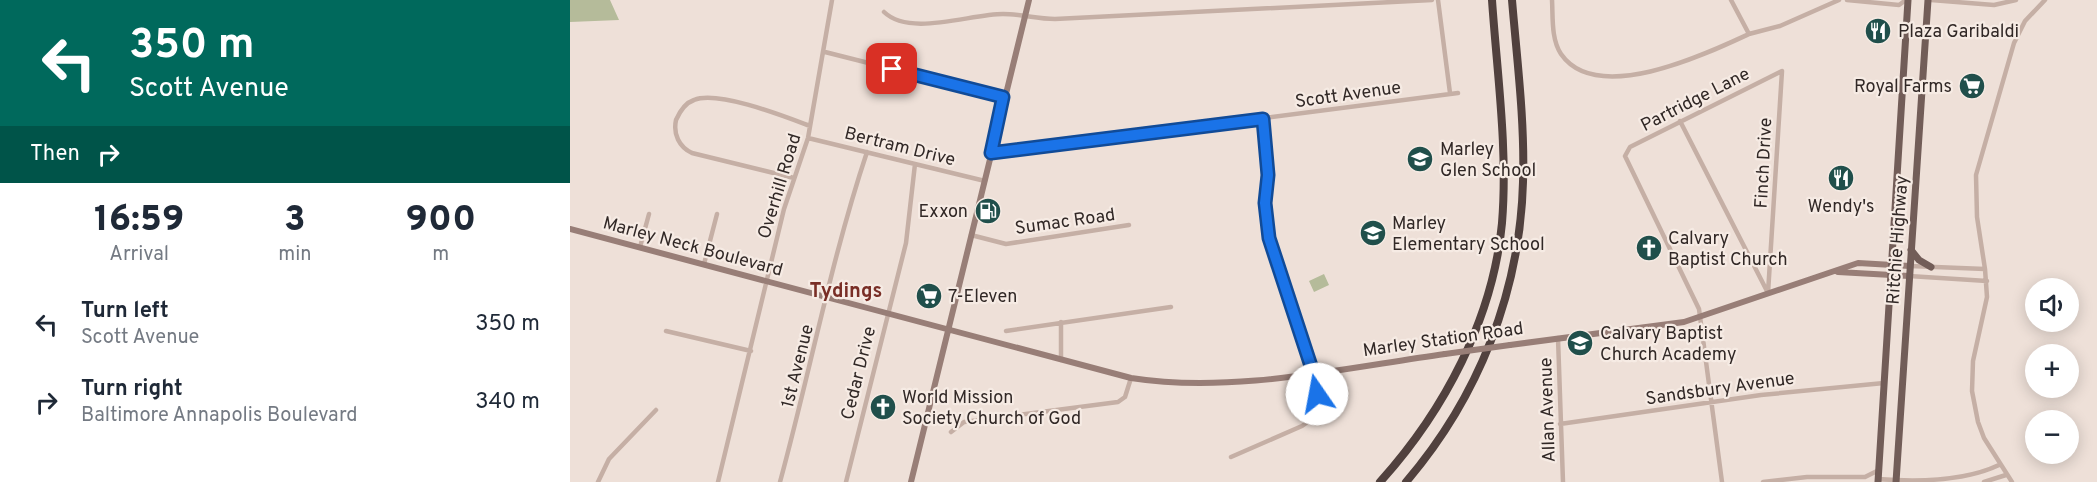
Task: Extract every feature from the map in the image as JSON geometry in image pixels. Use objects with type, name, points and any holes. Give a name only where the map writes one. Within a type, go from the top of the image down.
[{"type":"highway","points":[[1380,482],[1423,430],[1450,383],[1476,329],[1492,274],[1502,224],[1503,172],[1492,0]]},
{"type":"highway","points":[[1407,482],[1441,438],[1469,391],[1494,334],[1513,266],[1522,202],[1524,166],[1512,0]]},
{"type":"main road","points":[[911,482],[985,181],[1003,97],[1029,0]]},
{"type":"main road","name":"Ritchie Highway","points":[[1878,481],[1907,0]]},
{"type":"main road","name":"Ritchie Highway","points":[[1896,481],[1929,0]]},
{"type":"main road","name":"Marley Neck Boulevard","points":[[570,229],[948,329]]},
{"type":"main road","points":[[1911,250],[1919,260],[1931,267]]},
{"type":"main road","name":"Marley Station Road","points":[[948,329],[1131,378],[1203,385],[1665,325],[1700,318],[1858,263],[1910,266]]},
{"type":"main road","name":"Marley Station Road","points":[[1832,272],[1909,276]]},
{"type":"street","name":"Overhill Road","points":[[718,482],[784,209],[808,138],[825,52],[832,0]]},
{"type":"street","points":[[884,12],[898,21],[911,23],[1002,14],[1054,19],[1432,0]]},
{"type":"street","points":[[1438,0],[1450,93]]},
{"type":"street","points":[[1552,0],[1554,31],[1560,52],[1571,64],[1593,74],[1634,73],[1675,65],[1704,56],[1749,34],[1780,26],[1839,0]]},
{"type":"street","points":[[1731,0],[1749,34]]},
{"type":"street","points":[[1847,0],[1899,5],[1907,0]]},
{"type":"street","points":[[1929,0],[1994,5],[2016,0]]},
{"type":"street","points":[[2012,482],[1999,465],[1978,422],[1972,391],[1973,361],[1984,315],[1987,281],[1977,217],[1978,160],[2014,43],[2025,21],[2046,0]]},
{"type":"street","points":[[825,52],[1003,97]]},
{"type":"street","name":"Partridge Lane","points":[[1700,318],[1700,309],[1625,156],[1630,147],[1782,71]]},
{"type":"street","name":"Finch Drive","points":[[1768,293],[1782,71]]},
{"type":"street","name":"Scott Avenue","points":[[991,153],[1458,93]]},
{"type":"street","points":[[794,178],[692,153],[683,147],[677,138],[675,120],[686,105],[702,98],[762,108],[810,126]]},
{"type":"street","points":[[1232,457],[1308,422],[1318,406],[1313,372],[1269,238],[1265,203],[1268,175],[1263,119]]},
{"type":"street","points":[[1680,121],[1768,293]]},
{"type":"street","name":"Bertram Drive","points":[[808,138],[985,181]]},
{"type":"street","name":"1st Avenue","points":[[780,482],[845,218],[867,152]]},
{"type":"street","name":"Cedar Drive","points":[[846,482],[906,243],[915,164]]},
{"type":"street","points":[[704,264],[717,213]]},
{"type":"street","points":[[640,247],[649,214]]},
{"type":"street","name":"Sumac Road","points":[[971,235],[1006,244],[1129,225]]},
{"type":"street","points":[[1910,266],[1985,269]]},
{"type":"street","points":[[1909,276],[1987,281]]},
{"type":"street","points":[[1006,331],[1171,308]]},
{"type":"street","points":[[1700,318],[1722,482]]},
{"type":"street","points":[[1061,322],[1061,360]]},
{"type":"street","points":[[666,331],[751,351]]},
{"type":"street","name":"Allan Avenue","points":[[1558,338],[1563,482]]},
{"type":"street","points":[[951,432],[964,422],[1118,402],[1125,397],[1131,378]]},
{"type":"street","name":"Sandsbury Avenue","points":[[1560,424],[1711,403],[1884,383]]},
{"type":"street","points":[[598,482],[609,459],[656,410]]},
{"type":"street","points":[[1878,481],[1950,478],[1981,473],[1999,465]]},
{"type":"street","points":[[1763,482],[1807,477],[1838,480],[1842,476],[1865,477],[1879,470]]},
{"type":"street","points":[[1984,482],[2006,475]]},
{"type":"green space","points":[[570,0],[610,0],[619,20],[570,22]]},
{"type":"green space","points":[[1324,274],[1329,285],[1314,292],[1309,281]]},
{"type":"place","name":"Plaza Garibaldi","points":[[1878,31]]},
{"type":"place","name":"Royal Farms","points":[[1972,86]]},
{"type":"place","name":"Marley Glen School","points":[[1420,159]]},
{"type":"place","name":"Wendy's","points":[[1841,178]]},
{"type":"place","name":"Exxon","points":[[988,211]]},
{"type":"place","name":"Marley Elementary School","points":[[1373,233]]},
{"type":"place","name":"Calvary Baptist Church","points":[[1649,248]]},
{"type":"place","name":"7-Eleven","points":[[929,296]]},
{"type":"place","name":"Calvary Baptist Church Academy","points":[[1580,343]]},
{"type":"place","name":"World Mission Society Church of God","points":[[883,407]]},
{"type":"district","name":"Tydings","points":[[846,290]]},
{"type":"route","points":[[892,69],[1003,97],[991,153],[1263,119],[1268,175],[1265,203],[1269,238],[1313,372],[1317,394]]}]
